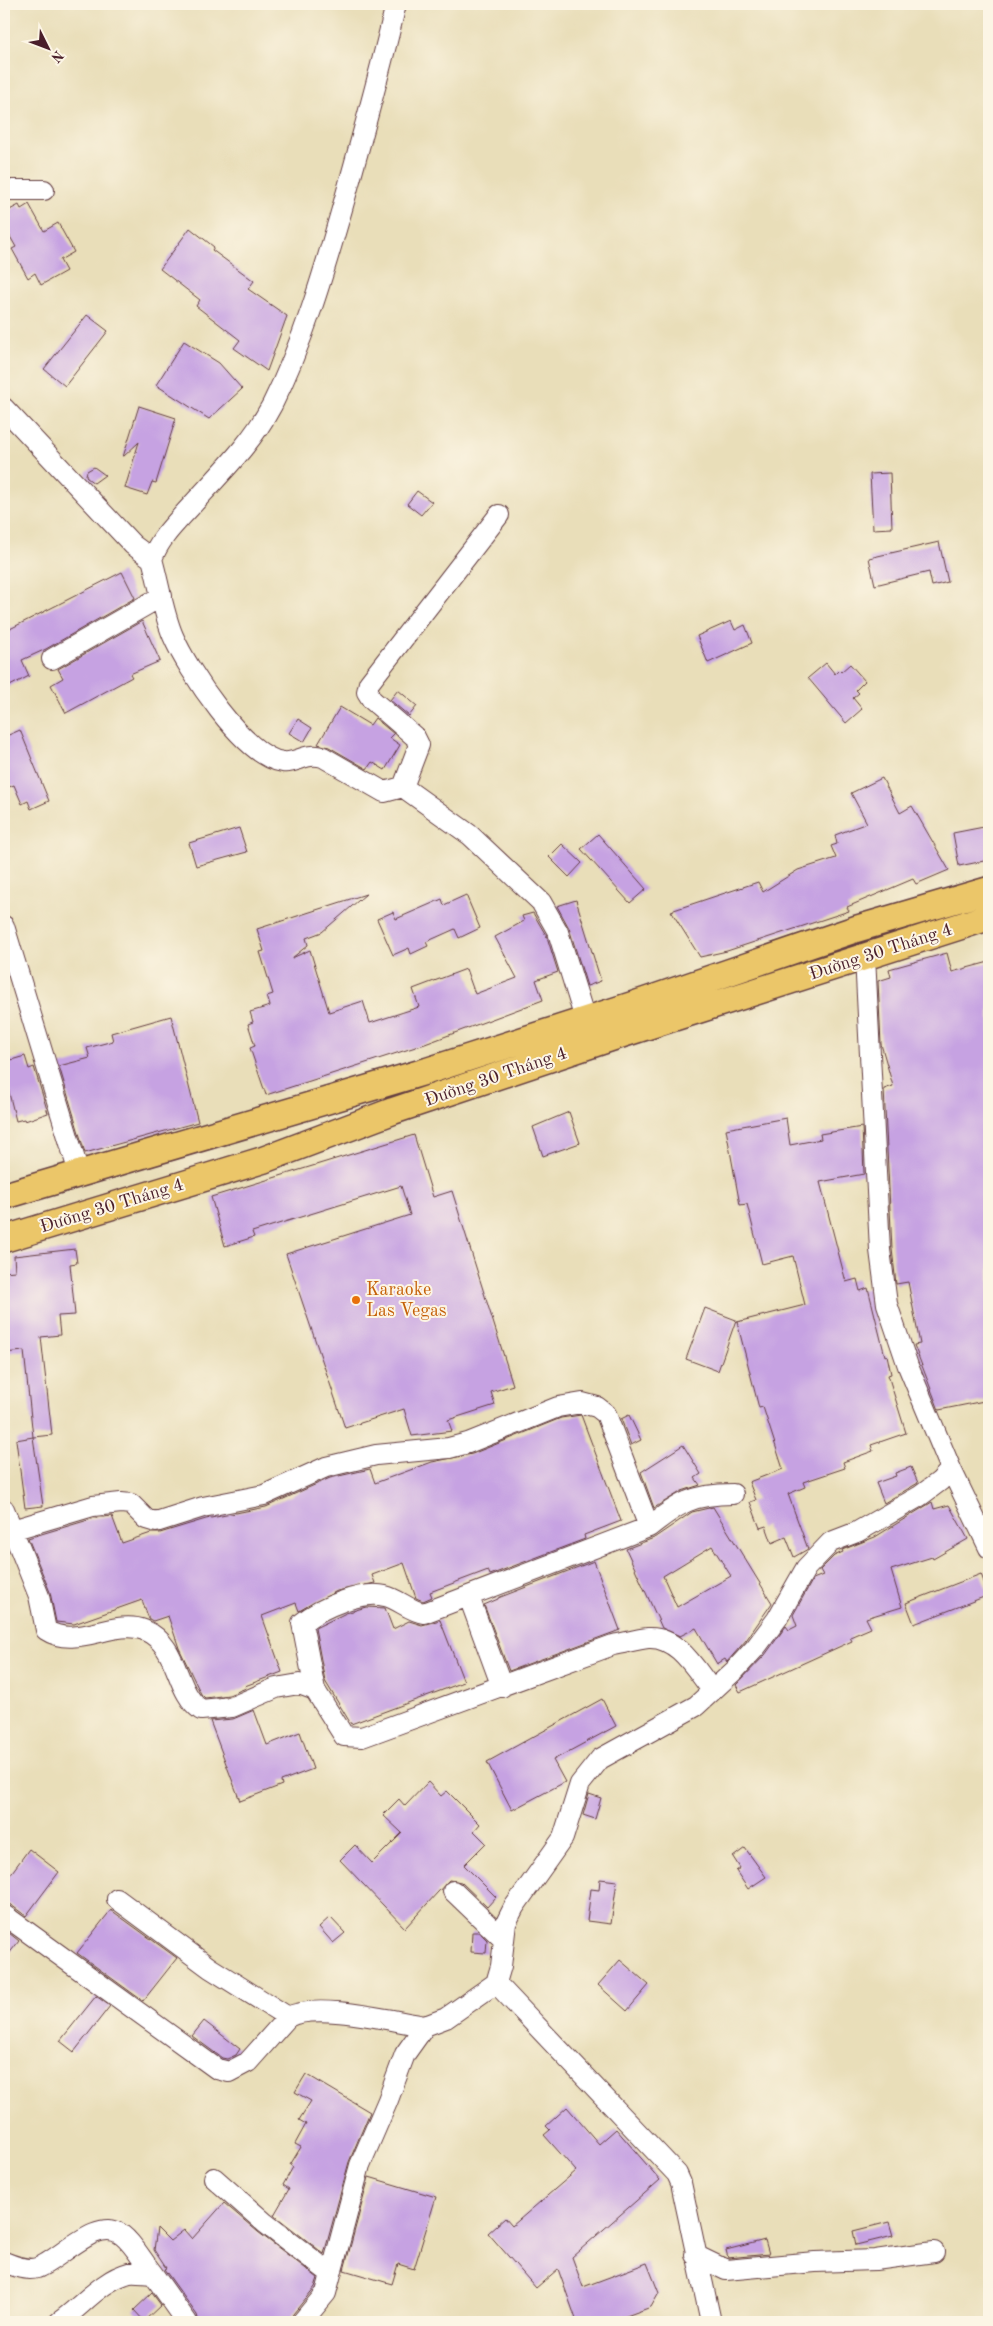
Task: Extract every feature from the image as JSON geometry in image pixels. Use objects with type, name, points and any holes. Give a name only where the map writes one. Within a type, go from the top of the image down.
[{"type":"main road","name":"Đường 30 Tháng 4","points":[[4,1196],[427,1071],[856,929],[989,890]]},
{"type":"main road","name":"Đường 30 Tháng 4","points":[[4,1239],[263,1160],[448,1093],[623,1034],[989,917]]},
{"type":"main road","points":[[856,929],[865,957]]},
{"type":"main road","points":[[256,1120],[263,1160]]},
{"type":"street","points":[[152,559],[162,537],[251,440],[272,405],[292,360],[319,285],[338,223],[378,83],[396,4]]},
{"type":"street","points":[[4,190],[44,190]]},
{"type":"street","points":[[4,408],[133,545],[152,559],[172,633],[181,654],[208,696],[250,745],[269,757],[283,762],[313,754],[323,757],[384,792],[403,787]]},
{"type":"street","points":[[403,787],[419,745],[415,737],[372,700],[367,692],[369,682],[499,516]]},
{"type":"street","points":[[52,659],[162,596]]},
{"type":"street","points":[[403,787],[470,835],[541,902],[558,932],[585,1020]]},
{"type":"street","points":[[4,926],[79,1174]]},
{"type":"street","points":[[865,957],[880,1250],[887,1304],[908,1366],[951,1468],[989,1548]]},
{"type":"street","points":[[12,1530],[93,1506],[121,1503],[131,1504],[146,1519],[156,1522],[203,1507],[264,1495],[326,1467],[376,1456],[449,1448],[468,1443],[558,1407],[582,1403],[597,1407],[606,1414],[649,1527]]},
{"type":"street","points":[[4,1915],[218,2069],[229,2072],[248,2062],[288,2017],[296,2013],[335,2012],[425,2026],[446,2018],[496,1983],[501,1966],[506,1923],[514,1907],[563,1838],[580,1784],[600,1759],[696,1706],[735,1670],[756,1647],[777,1619],[806,1568],[832,1542],[857,1532],[920,1496],[940,1481],[951,1468]]},
{"type":"street","points":[[712,1690],[684,1654],[665,1640],[649,1638],[614,1646],[362,1737],[344,1736],[314,1690],[302,1623],[314,1613],[363,1595],[384,1595],[400,1601],[415,1612],[424,1613],[649,1527],[679,1504],[713,1494],[733,1494]]},
{"type":"street","points":[[4,1509],[24,1554],[39,1596],[46,1630],[52,1634],[60,1638],[99,1634],[122,1628],[144,1630],[157,1638],[167,1650],[176,1663],[191,1698],[201,1710],[232,1706],[276,1688],[299,1684],[314,1690]]},
{"type":"street","points":[[469,1597],[502,1687]]},
{"type":"street","points":[[453,1891],[503,1939]]},
{"type":"street","points":[[117,1899],[210,1968],[288,2017]]},
{"type":"street","points":[[496,1983],[678,2174],[711,2322]]},
{"type":"street","points":[[302,2322],[326,2293],[360,2164],[388,2100],[405,2054],[425,2026]]},
{"type":"street","points":[[214,2178],[265,2222],[330,2273]]},
{"type":"street","points":[[4,2262],[19,2268],[37,2268],[78,2242],[103,2229],[115,2231],[123,2235],[187,2322]]},
{"type":"street","points":[[695,2255],[726,2270],[815,2262],[875,2260],[934,2252]]},
{"type":"street","points":[[59,2322],[116,2279],[131,2273],[153,2274]]},
{"type":"building","points":[[29,204],[44,231],[58,223],[74,252],[60,260],[66,271],[41,285],[35,273],[28,278],[12,249],[16,247],[4,226],[4,213],[19,205],[21,209]]},
{"type":"building","points":[[190,228],[214,247],[212,250],[254,281],[248,289],[287,316],[267,371],[234,348],[240,340],[196,306],[200,300],[160,269]]},
{"type":"building","points":[[87,315],[108,331],[65,386],[44,369]]},
{"type":"building","points":[[184,341],[219,363],[242,389],[209,419],[156,385]]},
{"type":"building","points":[[139,406],[176,418],[156,483],[152,482],[147,495],[125,488],[139,442],[123,457]]},
{"type":"building","points":[[94,467],[105,475],[94,483],[86,475],[87,471]]},
{"type":"building","points":[[890,473],[892,528],[873,529],[870,474]]},
{"type":"building","points":[[417,491],[432,502],[421,515],[407,504]]},
{"type":"building","points":[[939,542],[948,582],[932,586],[929,572],[875,585],[869,558]]},
{"type":"building","points":[[122,572],[135,598],[46,649],[22,660],[29,676],[4,689],[4,632]]},
{"type":"building","points":[[142,621],[160,661],[130,674],[132,677],[66,713],[51,685],[63,678],[58,669]]},
{"type":"building","points":[[731,621],[735,630],[745,625],[752,643],[708,663],[697,636]]},
{"type":"building","points":[[826,663],[835,674],[839,670],[841,672],[850,664],[865,681],[856,690],[859,693],[853,698],[862,709],[846,723],[808,678]]},
{"type":"building","points":[[398,690],[417,706],[409,716],[390,700]]},
{"type":"building","points":[[340,707],[370,725],[375,718],[394,734],[390,738],[400,745],[385,770],[372,762],[367,769],[329,747],[318,744]]},
{"type":"building","points":[[298,719],[312,728],[304,742],[289,733]]},
{"type":"building","points":[[20,730],[49,801],[31,809],[28,801],[22,804],[14,785],[4,789],[4,737]]},
{"type":"building","points":[[882,778],[900,813],[912,806],[949,870],[916,884],[913,879],[847,907],[849,911],[727,951],[700,957],[671,911],[758,882],[763,892],[798,870],[836,858],[831,846],[837,844],[835,835],[867,823],[851,793]]},
{"type":"building","points":[[989,826],[989,860],[959,866],[953,833]]},
{"type":"building","points":[[239,828],[247,852],[196,866],[189,843]]},
{"type":"building","points":[[598,834],[646,889],[630,903],[581,849]]},
{"type":"building","points":[[562,844],[582,863],[569,877],[549,857]]},
{"type":"building","points":[[366,894],[322,932],[306,938],[308,945],[292,958],[310,950],[329,1012],[363,1001],[370,1023],[419,1007],[413,989],[466,969],[475,994],[517,978],[495,937],[524,921],[522,916],[533,913],[547,937],[558,972],[536,980],[543,1000],[425,1044],[266,1095],[250,1048],[255,1046],[248,1024],[253,1022],[250,1012],[270,1006],[267,996],[273,994],[260,952],[264,951],[257,929]]},
{"type":"building","points":[[466,895],[480,928],[459,938],[455,929],[426,942],[428,946],[411,954],[409,948],[393,955],[377,919],[393,912],[396,919],[442,899],[444,905]]},
{"type":"building","points":[[576,900],[601,981],[587,986],[569,928],[557,906]]},
{"type":"building","points":[[947,953],[952,972],[989,962],[989,1400],[939,1410],[914,1345],[920,1344],[908,1282],[896,1284],[892,1249],[884,1089],[893,1086],[881,1044],[878,981],[891,977],[889,969]]},
{"type":"building","points":[[171,1016],[198,1122],[85,1153],[59,1066],[90,1058],[87,1048],[113,1041],[111,1033]]},
{"type":"building","points":[[25,1056],[29,1069],[34,1067],[48,1113],[25,1121],[24,1119],[16,1121],[4,1073],[4,1062]]},
{"type":"building","points":[[569,1112],[580,1143],[543,1156],[533,1127]]},
{"type":"building","points":[[786,1118],[790,1145],[821,1139],[820,1134],[862,1127],[864,1174],[820,1182],[846,1282],[857,1279],[860,1291],[868,1288],[885,1356],[887,1355],[891,1374],[888,1375],[906,1433],[871,1445],[873,1451],[843,1462],[845,1468],[803,1482],[805,1487],[788,1494],[808,1549],[794,1557],[786,1537],[772,1543],[766,1526],[760,1528],[750,1502],[756,1500],[749,1482],[783,1469],[763,1407],[759,1408],[737,1322],[805,1305],[793,1256],[762,1264],[747,1204],[740,1205],[726,1129]]},
{"type":"building","points":[[414,1135],[433,1197],[452,1191],[513,1385],[491,1392],[495,1405],[448,1420],[452,1431],[412,1436],[404,1409],[345,1428],[286,1254],[410,1215],[401,1186],[252,1232],[254,1237],[225,1246],[211,1197]]},
{"type":"building","points":[[75,1249],[77,1263],[70,1264],[75,1315],[58,1316],[60,1335],[41,1337],[52,1435],[33,1437],[24,1351],[4,1353],[4,1272],[15,1271],[14,1256]]},
{"type":"building","points":[[705,1308],[736,1320],[718,1371],[686,1359]]},
{"type":"building","points":[[581,1415],[621,1521],[584,1535],[585,1539],[490,1575],[488,1570],[430,1592],[432,1597],[423,1601],[416,1598],[404,1563],[372,1575],[375,1583],[337,1591],[299,1611],[296,1603],[262,1616],[282,1672],[245,1686],[246,1688],[229,1695],[205,1698],[201,1694],[179,1648],[168,1616],[153,1621],[149,1619],[142,1600],[74,1624],[56,1622],[50,1592],[28,1538],[95,1518],[112,1516],[122,1543],[151,1533],[160,1533],[206,1519],[266,1507],[330,1478],[370,1469],[375,1483],[432,1462],[472,1454],[561,1418]]},
{"type":"building","points":[[629,1415],[641,1440],[631,1445],[621,1419]]},
{"type":"building","points":[[33,1437],[43,1506],[25,1508],[16,1440]]},
{"type":"building","points":[[683,1445],[701,1474],[695,1478],[700,1485],[682,1491],[654,1508],[641,1472]]},
{"type":"building","points":[[911,1467],[918,1483],[884,1503],[876,1483],[896,1476],[895,1473]]},
{"type":"building","points":[[932,1502],[934,1509],[949,1505],[968,1539],[933,1559],[932,1557],[891,1570],[902,1607],[866,1618],[871,1628],[850,1637],[852,1641],[740,1692],[736,1685],[765,1655],[786,1626],[789,1630],[797,1626],[793,1615],[813,1579],[823,1575],[820,1570],[834,1556],[843,1552],[842,1550],[875,1537]]},
{"type":"building","points":[[713,1507],[772,1603],[747,1639],[727,1662],[725,1659],[717,1664],[696,1628],[680,1636],[662,1628],[626,1549],[654,1538],[692,1512]],"holes":[[[712,1546],[731,1576],[677,1607],[663,1576]]]},
{"type":"building","points":[[594,1561],[620,1630],[509,1671],[484,1605]]},
{"type":"building","points":[[981,1574],[989,1595],[914,1624],[906,1603]]},
{"type":"building","points":[[366,1607],[385,1608],[393,1629],[409,1621],[422,1625],[440,1620],[464,1682],[351,1724],[325,1681],[315,1628],[346,1613]]},
{"type":"building","points":[[602,1699],[616,1726],[553,1760],[565,1782],[512,1810],[487,1762]]},
{"type":"building","points":[[254,1710],[267,1745],[300,1732],[313,1769],[281,1781],[282,1785],[240,1801],[210,1721],[233,1719]]},
{"type":"building","points":[[428,1782],[441,1796],[447,1791],[480,1824],[474,1831],[486,1843],[464,1865],[496,1897],[487,1907],[461,1882],[449,1880],[405,1928],[340,1860],[355,1845],[372,1863],[402,1833],[383,1815],[399,1799],[405,1806]]},
{"type":"building","points":[[589,1794],[601,1798],[595,1819],[583,1815]]},
{"type":"building","points":[[745,1848],[766,1877],[748,1889],[736,1871],[740,1868],[733,1857]]},
{"type":"building","points":[[29,1849],[59,1872],[26,1916],[11,1905],[4,1903],[4,1883]]},
{"type":"building","points":[[600,1879],[617,1881],[611,1924],[587,1921],[591,1889],[599,1890]]},
{"type":"building","points":[[111,1910],[177,1958],[143,2001],[77,1953]]},
{"type":"building","points":[[330,1917],[345,1933],[333,1943],[319,1927]]},
{"type":"building","points":[[4,1929],[19,1941],[4,1960]]},
{"type":"building","points":[[472,1932],[479,1932],[487,1940],[486,1953],[471,1952]]},
{"type":"building","points":[[620,1960],[649,1985],[627,2011],[598,1985]]},
{"type":"building","points":[[96,1996],[110,2006],[74,2052],[60,2041]]},
{"type":"building","points":[[204,2021],[240,2049],[236,2055],[227,2059],[222,2058],[192,2036]]},
{"type":"building","points":[[306,2074],[370,2112],[349,2162],[324,2254],[274,2215],[289,2189],[283,2185],[293,2167],[290,2165],[301,2147],[295,2144],[306,2124],[299,2120],[311,2101],[295,2092]]},
{"type":"building","points":[[567,2107],[599,2144],[616,2129],[660,2180],[572,2257],[583,2287],[647,2263],[659,2293],[651,2307],[610,2322],[577,2322],[558,2269],[536,2288],[488,2233],[505,2218],[512,2226],[576,2171],[544,2135],[550,2130],[546,2126]]},
{"type":"building","points":[[369,2177],[436,2197],[414,2269],[398,2264],[392,2284],[344,2270]]},
{"type":"building","points":[[224,2203],[318,2278],[315,2287],[293,2314],[290,2322],[199,2322],[197,2315],[164,2269],[166,2268],[154,2250],[157,2228],[170,2241],[184,2230],[192,2239]]},
{"type":"building","points":[[889,2222],[893,2236],[856,2245],[853,2231]]},
{"type":"building","points":[[765,2240],[769,2254],[728,2258],[726,2250]]},
{"type":"building","points":[[152,2293],[161,2305],[144,2321],[134,2310]]},
{"type":"place","name":"Karaoke Las Vegas","points":[[356,1300]]}]
